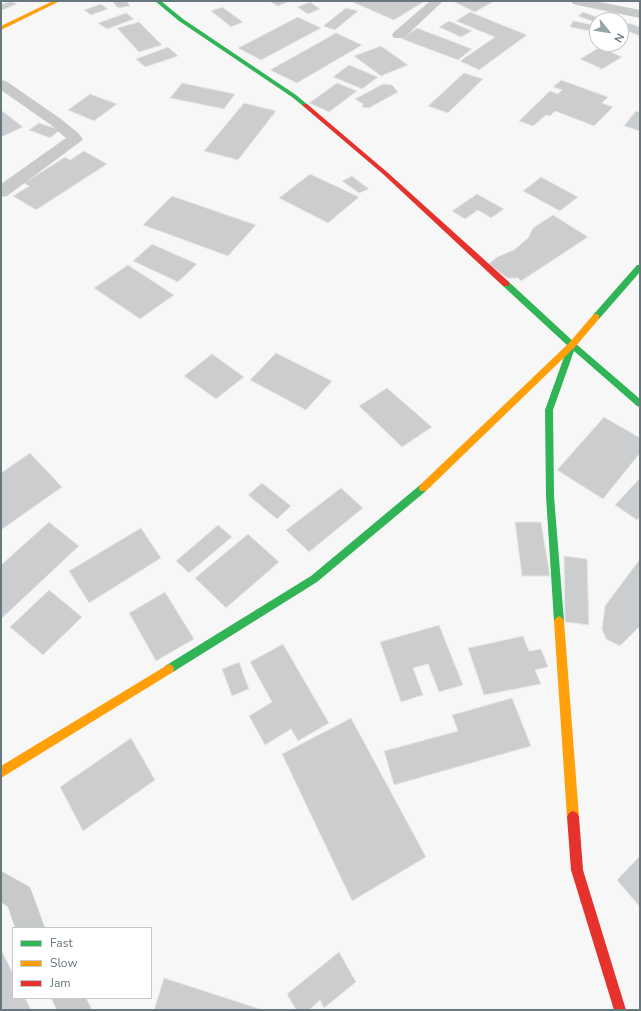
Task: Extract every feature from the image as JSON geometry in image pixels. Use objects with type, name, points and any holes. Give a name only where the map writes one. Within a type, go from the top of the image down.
[{"type":"street","points":[[1,28],[57,1]]},
{"type":"street","points":[[158,1],[181,20],[294,96],[385,173],[572,345],[640,404]]},
{"type":"street","points":[[399,34],[437,1]]},
{"type":"street","points":[[577,1],[640,14]]},
{"type":"street","points":[[1,84],[56,122],[73,136],[75,140],[1,192]]},
{"type":"street","points":[[1,772],[314,579],[425,486],[572,345],[640,268]]},
{"type":"street","points":[[572,345],[550,410],[550,496],[577,870],[620,1010]]},
{"type":"street","points":[[1,886],[20,897],[30,927]]},
{"type":"street","points":[[68,999],[76,1010]]},
{"type":"building","points":[[10,1],[17,4],[3,10],[1,9],[1,5]]},
{"type":"building","points":[[112,1],[127,1],[130,6],[118,8]]},
{"type":"building","points":[[269,1],[290,1],[278,6]]},
{"type":"building","points":[[350,1],[425,1],[394,20]]},
{"type":"building","points":[[452,1],[494,1],[475,12]]},
{"type":"building","points":[[310,2],[320,9],[308,14],[297,7]]},
{"type":"building","points":[[101,4],[108,9],[91,15],[84,10]]},
{"type":"building","points":[[222,7],[243,22],[231,27],[211,11]]},
{"type":"building","points":[[346,8],[358,11],[335,30],[323,26]]},
{"type":"building","points":[[470,12],[527,35],[479,70],[460,61],[495,37],[456,21]]},
{"type":"building","points":[[583,12],[589,14],[589,20],[578,16]]},
{"type":"building","points":[[126,13],[134,19],[107,29],[98,23]]},
{"type":"building","points":[[298,17],[321,28],[261,60],[238,48]]},
{"type":"building","points":[[449,21],[472,31],[461,37],[439,27]]},
{"type":"building","points":[[573,21],[589,24],[589,31],[570,27]]},
{"type":"building","points":[[139,22],[162,45],[139,52],[117,28]]},
{"type":"building","points":[[629,23],[640,27],[640,36],[629,32]]},
{"type":"building","points":[[417,28],[472,49],[458,60],[402,39]]},
{"type":"building","points":[[336,33],[362,45],[297,83],[270,70]]},
{"type":"building","points":[[381,46],[408,65],[381,76],[354,56]]},
{"type":"building","points":[[168,47],[178,56],[145,67],[136,59]]},
{"type":"building","points":[[592,52],[611,52],[622,57],[602,69],[580,59]]},
{"type":"building","points":[[349,65],[378,77],[362,89],[333,77]]},
{"type":"building","points":[[464,73],[483,79],[448,113],[428,106]]},
{"type":"building","points":[[561,80],[608,97],[602,103],[613,107],[594,126],[555,111],[550,116],[546,115],[533,126],[519,121],[550,91],[558,94],[562,90],[553,87]]},
{"type":"building","points":[[182,83],[235,94],[224,109],[170,98]]},
{"type":"building","points":[[337,83],[357,91],[329,112],[309,103]]},
{"type":"building","points":[[383,84],[392,85],[398,92],[369,108],[362,107],[363,104],[355,99]]},
{"type":"building","points":[[90,94],[117,104],[94,121],[68,110]]},
{"type":"building","points":[[244,103],[276,111],[238,160],[204,151]]},
{"type":"building","points":[[1,110],[23,127],[1,137]]},
{"type":"building","points":[[636,111],[640,112],[640,131],[624,126]]},
{"type":"building","points":[[39,123],[60,130],[50,138],[29,130]]},
{"type":"building","points":[[84,151],[107,164],[36,210],[13,196],[29,186],[24,183],[65,157],[70,160]]},
{"type":"building","points":[[310,174],[359,197],[328,223],[279,198]]},
{"type":"building","points":[[352,176],[369,189],[359,193],[342,181]]},
{"type":"building","points":[[541,177],[578,197],[560,211],[523,191]]},
{"type":"building","points":[[477,194],[504,209],[491,218],[478,210],[465,219],[452,211]]},
{"type":"building","points":[[172,196],[256,225],[228,256],[143,225]]},
{"type":"building","points":[[553,215],[588,237],[521,281],[518,278],[507,278],[489,264],[497,257],[514,250],[528,238],[533,228]]},
{"type":"building","points":[[152,244],[197,264],[178,282],[133,261]]},
{"type":"building","points":[[128,265],[174,295],[140,319],[94,288]]},
{"type":"building","points":[[276,353],[332,381],[306,410],[250,380]]},
{"type":"building","points":[[212,354],[244,377],[216,399],[184,376]]},
{"type":"building","points":[[387,388],[432,427],[402,447],[359,406]]},
{"type":"building","points":[[604,417],[640,438],[640,453],[603,499],[557,470]]},
{"type":"building","points":[[30,453],[62,487],[1,530],[1,473]]},
{"type":"building","points":[[640,478],[640,517],[637,520],[615,505]]},
{"type":"building","points":[[262,483],[291,506],[277,519],[248,495]]},
{"type":"building","points":[[341,488],[363,508],[309,552],[286,530]]},
{"type":"building","points":[[49,522],[79,546],[1,619],[1,565]]},
{"type":"building","points":[[515,522],[541,522],[550,576],[522,576]]},
{"type":"building","points":[[218,525],[232,537],[189,573],[176,561]]},
{"type":"building","points":[[141,528],[161,558],[89,603],[69,571]]},
{"type":"building","points":[[248,534],[279,562],[226,608],[195,578]]},
{"type":"building","points":[[564,556],[587,559],[589,625],[565,622]]},
{"type":"building","points":[[640,559],[640,626],[620,646],[606,639],[602,629],[605,606]]},
{"type":"building","points":[[49,590],[82,617],[43,655],[10,627]]},
{"type":"building","points":[[165,592],[194,639],[156,661],[129,613]]},
{"type":"building","points":[[439,625],[463,685],[439,692],[428,664],[413,668],[423,695],[401,702],[380,642]]},
{"type":"building","points":[[523,636],[529,651],[541,649],[548,667],[535,670],[541,684],[484,695],[468,648]]},
{"type":"building","points":[[283,644],[329,723],[298,741],[291,729],[265,745],[249,716],[272,702],[250,662]]},
{"type":"building","points":[[239,662],[249,689],[232,696],[222,669]]},
{"type":"building","points":[[512,698],[531,746],[394,785],[384,751],[458,731],[452,715]]},
{"type":"building","points":[[351,718],[426,857],[352,901],[282,754]]},
{"type":"building","points":[[131,738],[155,780],[83,831],[60,787]]},
{"type":"building","points":[[640,856],[640,907],[617,880]]},
{"type":"building","points":[[1,949],[12,972],[12,999],[26,999],[31,1010],[1,1010]]},
{"type":"building","points":[[339,952],[356,982],[324,1008],[320,1000],[309,1010],[296,1010],[287,994]]},
{"type":"building","points":[[164,978],[263,1010],[154,1010]]},
{"type":"traffic: fast","points":[[158,1],[181,20],[294,96],[305,105]]},
{"type":"traffic: fast","points":[[596,317],[640,267]]},
{"type":"traffic: fast","points":[[506,284],[572,345],[640,404]]},
{"type":"traffic: fast","points":[[559,621],[550,496],[549,410],[571,348]]},
{"type":"traffic: fast","points":[[169,669],[314,579],[423,488]]},
{"type":"traffic: slow","points":[[1,28],[57,1]]},
{"type":"traffic: slow","points":[[423,488],[572,345],[596,317]]},
{"type":"traffic: slow","points":[[559,621],[573,817]]},
{"type":"traffic: slow","points":[[1,772],[169,669]]},
{"type":"traffic: jam","points":[[305,105],[385,173],[506,284]]},
{"type":"traffic: jam","points":[[573,817],[577,870],[620,1010]]}]
